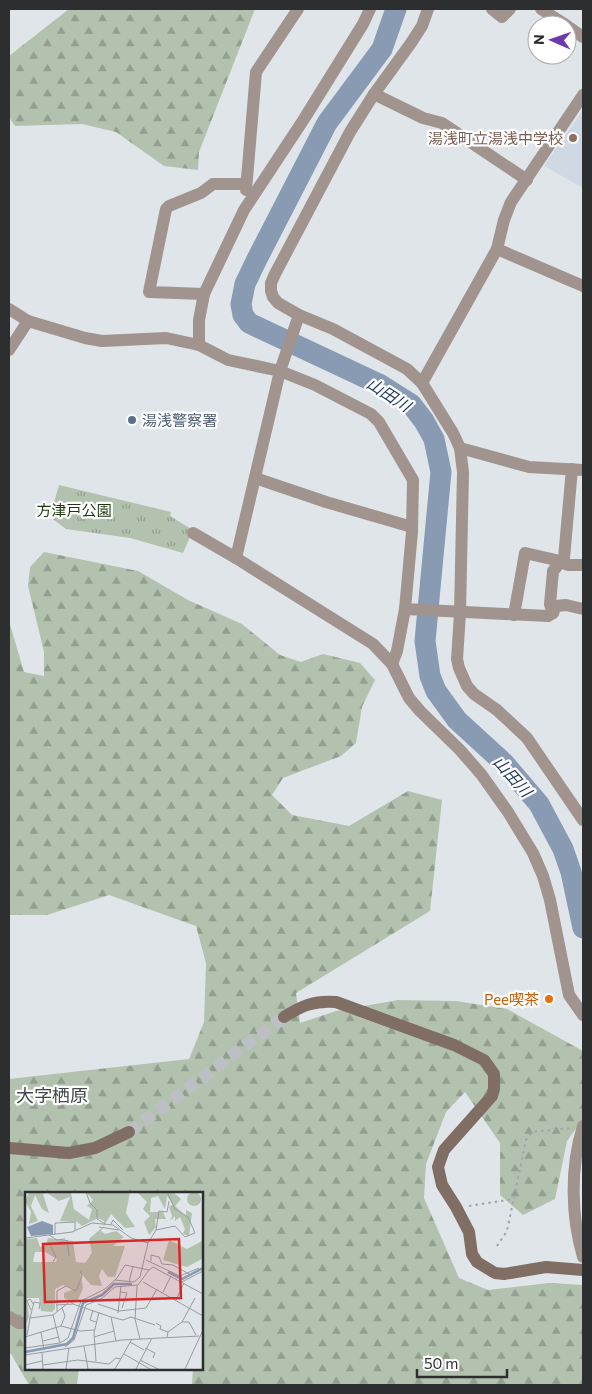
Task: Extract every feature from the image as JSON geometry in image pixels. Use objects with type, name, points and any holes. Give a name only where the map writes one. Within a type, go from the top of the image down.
[{"type":"street","points":[[244,210],[256,72],[298,9]]},
{"type":"street","points":[[199,346],[199,320],[204,294],[244,210],[304,119],[363,24],[370,9]]},
{"type":"street","points":[[428,9],[422,26],[350,132],[271,283],[273,297],[297,320],[334,330],[407,369],[422,383],[441,411],[460,448],[463,472],[457,613],[458,668],[467,686],[474,694],[497,710],[526,738],[583,820]]},
{"type":"street","points":[[492,9],[502,17],[510,9]]},
{"type":"street","points":[[374,94],[423,118],[442,123],[527,180]]},
{"type":"street","points":[[422,383],[497,249],[504,220],[511,202],[583,95]]},
{"type":"street","points":[[204,294],[149,292],[166,209],[207,190],[214,184],[246,184]]},
{"type":"street","points":[[497,249],[583,286]]},
{"type":"street","points":[[9,309],[28,321],[102,342],[160,338],[174,339],[199,346],[228,360],[281,367],[371,414],[379,422],[413,480],[408,610],[392,664]]},
{"type":"street","points":[[236,558],[281,367],[297,320]]},
{"type":"street","points":[[9,350],[28,321]]},
{"type":"street","points":[[460,448],[529,467],[578,470],[564,558],[554,571],[550,604],[553,613]]},
{"type":"street","points":[[255,478],[326,502],[412,527]]},
{"type":"street","points":[[193,533],[373,644],[392,664],[409,698],[481,774],[508,812],[533,853],[543,876],[550,900],[569,995],[583,1015]]},
{"type":"street","points":[[514,615],[525,553],[568,565],[583,565]]},
{"type":"street","points":[[408,610],[548,616],[553,613],[556,606],[561,605],[583,609]]},
{"type":"street","points":[[284,1017],[310,1003],[336,1002],[454,1045],[484,1060],[491,1067],[494,1074],[492,1096],[444,1150],[438,1167],[442,1185],[468,1232],[472,1254],[477,1262],[495,1273],[504,1274],[546,1267],[583,1270]]},
{"type":"street","points":[[583,1126],[576,1161],[574,1189],[577,1231],[583,1256]]},
{"type":"street","points":[[9,1148],[69,1153],[95,1148],[129,1132]]},
{"type":"street","points":[[9,1317],[19,1323],[25,1323]]},
{"type":"path","points":[[497,1246],[507,1231],[526,1140],[532,1132],[583,1126]]},
{"type":"path","points":[[456,1208],[513,1199]]},
{"type":"shaded area","name":"湯浅町立湯浅中学校","points":[[583,110],[583,188],[544,166]]},
{"type":"green space","points":[[69,9],[255,9],[199,152],[198,170],[164,166],[116,132],[82,124],[15,126],[9,117],[9,56]]},
{"type":"green space","name":"方津戸公園","points":[[59,485],[171,512],[170,516],[193,530],[183,553],[130,538],[66,529],[50,517]]},
{"type":"green space","points":[[44,552],[138,571],[188,600],[242,624],[280,655],[301,662],[323,654],[360,663],[375,680],[362,707],[356,743],[341,756],[283,778],[272,795],[292,815],[349,826],[408,791],[442,800],[430,911],[296,993],[300,1023],[336,1011],[398,1000],[456,1001],[507,1009],[583,1051],[583,1119],[567,1141],[555,1199],[523,1215],[500,1195],[500,1143],[465,1092],[446,1112],[426,1164],[424,1198],[459,1278],[488,1290],[549,1283],[583,1285],[583,1385],[192,1385],[193,1369],[202,1369],[202,1192],[25,1192],[25,1369],[79,1369],[77,1385],[29,1385],[11,1354],[9,1354],[9,1079],[189,1059],[204,1022],[206,963],[196,926],[109,895],[47,915],[9,915],[9,621],[24,672],[44,676],[44,652],[28,586],[30,567]]},
{"type":"waterway","name":"山田川","points":[[396,9],[382,49],[327,123],[257,259],[245,284],[241,304],[243,315],[249,323],[381,385],[411,404],[424,421],[434,439],[441,472],[425,641],[430,676],[436,691],[457,720],[504,763],[539,804],[563,849],[571,872],[583,928]]},
{"type":"tunnel","points":[[129,1132],[284,1017]]},
{"type":"place","name":"湯浅町立湯浅中学校","points":[[573,138]]},
{"type":"place","name":"湯浅警察署","points":[[132,420]]},
{"type":"place","name":"Pee喫茶","points":[[549,999]]},
{"type":"district","name":"大字栖原","points":[[52,1095]]}]
